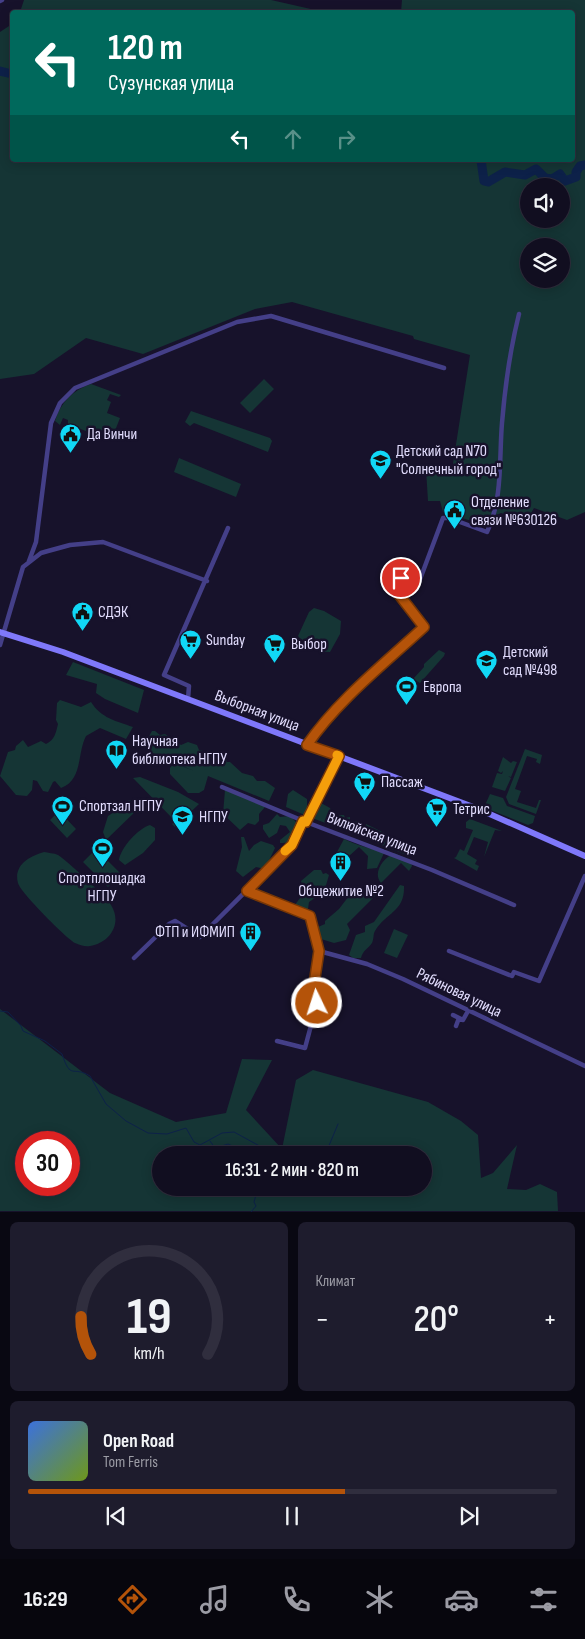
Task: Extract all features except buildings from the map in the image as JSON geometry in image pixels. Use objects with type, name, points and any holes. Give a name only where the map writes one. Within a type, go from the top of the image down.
[{"type":"main road","name":"Выборная улица","points":[[2,633],[188,699],[476,808],[585,856]]},
{"type":"street","points":[[307,745],[316,731],[356,690],[424,627],[397,592],[401,578],[419,582],[443,518],[449,518],[487,532],[493,520],[510,352],[519,314]]},
{"type":"street","points":[[0,645],[19,574],[29,561],[36,542],[51,423],[60,403],[74,388],[237,322],[272,316],[444,368]]},
{"type":"street","points":[[188,699],[189,686],[164,675],[207,581],[228,528]]},
{"type":"street","points":[[29,561],[48,551],[99,541],[120,547],[207,581]]},
{"type":"street","points":[[134,958],[169,924],[176,921],[200,937],[247,891],[292,845],[339,756]]},
{"type":"street","name":"Вилюйская улица","points":[[222,787],[304,822],[432,870],[514,904]]},
{"type":"street","points":[[449,951],[512,976],[514,972],[539,981],[585,876]]},
{"type":"street","points":[[247,891],[310,916],[319,951],[313,991],[317,1003],[305,1048],[277,1040]]},
{"type":"street","name":"Рябиновая улица","points":[[319,951],[367,964],[585,1066]]},
{"type":"street","points":[[453,1015],[463,1020],[468,1011]]},
{"type":"street","points":[[456,1026],[459,1018]]},
{"type":"green space","points":[[24,0],[271,0],[315,10],[21,10]]},
{"type":"green space","points":[[402,0],[585,0],[585,512],[567,520],[534,508],[527,521],[501,513],[478,523],[443,512],[440,501],[428,501],[426,469],[452,470],[470,355],[414,339],[413,336],[292,302],[255,309],[143,354],[86,338],[34,374],[0,379],[0,32],[10,25],[10,162],[575,162],[575,10],[401,10]]},
{"type":"green space","points":[[264,379],[274,389],[250,413],[240,403]]},
{"type":"green space","points":[[91,384],[121,395],[119,397],[110,394],[107,400],[111,402],[107,413],[120,418],[111,441],[68,424],[68,420],[63,418],[60,425],[55,421],[60,408],[68,398],[78,390]]},
{"type":"green space","points":[[191,411],[270,438],[272,441],[268,452],[194,423],[190,426],[185,422]]},
{"type":"green space","points":[[179,458],[241,484],[236,497],[174,472]]},
{"type":"green space","points":[[314,608],[324,611],[341,621],[340,634],[330,652],[312,647],[298,636],[309,612]]},
{"type":"green space","points":[[439,650],[445,653],[444,656],[420,683],[413,679],[424,667],[424,664]]},
{"type":"green space","points":[[73,662],[144,690],[138,713],[105,699],[96,693],[97,684],[66,675]]},
{"type":"green space","points":[[60,700],[81,707],[91,702],[104,715],[133,727],[126,739],[100,728],[86,736],[76,773],[68,784],[61,788],[55,781],[48,792],[43,791],[37,781],[33,780],[32,790],[27,796],[16,795],[0,776],[8,752],[15,750],[16,746],[23,740],[28,747],[41,741],[46,744],[55,736],[58,724],[56,720],[57,703]]},
{"type":"green space","points":[[152,731],[160,735],[165,734],[181,745],[188,742],[197,745],[199,750],[223,756],[227,762],[230,762],[242,773],[253,776],[257,781],[265,781],[275,788],[269,801],[208,776],[204,790],[199,793],[188,793],[170,774],[170,768],[174,763],[194,771],[148,751],[147,740]]},
{"type":"green space","points":[[525,749],[542,755],[540,764],[536,762],[537,759],[527,756],[515,789],[521,791],[517,802],[536,808],[539,800],[541,800],[536,814],[509,804],[506,797]]},
{"type":"green space","points":[[503,757],[511,763],[513,761],[517,762],[511,777],[508,776],[511,778],[505,791],[492,787],[497,773],[502,774],[503,771],[501,773],[498,771]]},
{"type":"green space","points":[[140,777],[178,792],[199,804],[175,827],[172,824],[175,821],[133,778]]},
{"type":"green space","points":[[225,790],[268,807],[265,807],[259,814],[259,821],[255,825],[248,823],[240,830],[223,814]]},
{"type":"green space","points":[[293,790],[307,799],[307,816],[286,807],[288,794]]},
{"type":"green space","points":[[490,794],[503,798],[507,806],[535,816],[533,823],[528,825],[488,809],[486,803]]},
{"type":"green space","points":[[130,800],[139,808],[106,840],[103,832],[108,816],[125,805],[126,801]]},
{"type":"green space","points":[[321,803],[330,808],[333,815],[344,815],[345,818],[350,817],[350,821],[361,822],[355,834],[312,818]]},
{"type":"green space","name":"Спортзал НГПУ","points":[[59,811],[76,829],[67,838],[50,820]]},
{"type":"green space","points":[[277,814],[280,817],[290,816],[297,823],[295,835],[291,841],[280,843],[280,840],[290,832],[286,826],[280,825],[277,833],[269,838],[263,829],[263,825],[269,823]]},
{"type":"green space","points":[[470,819],[502,831],[495,830],[484,857],[488,842],[474,837],[467,854],[477,860],[475,864],[479,866],[477,871],[454,858],[460,849],[464,851],[473,830],[466,828],[466,822]]},
{"type":"green space","points":[[366,824],[415,848],[409,856],[367,839],[364,833]]},
{"type":"green space","points":[[150,825],[155,828],[155,840],[143,853],[125,865],[119,860],[123,849],[136,834]]},
{"type":"green space","points":[[241,837],[244,837],[249,851],[261,841],[273,845],[275,848],[265,869],[256,867],[243,877],[236,871],[242,847]]},
{"type":"green space","points":[[344,839],[384,853],[377,868],[367,869],[368,856],[359,847],[338,866],[337,852]]},
{"type":"green space","name":"Спортплощадка НГПУ","points":[[96,849],[121,874],[108,887],[83,862]]},
{"type":"green space","points":[[44,852],[56,854],[62,858],[95,887],[111,905],[114,912],[115,926],[103,941],[88,946],[75,943],[44,914],[21,888],[17,877],[20,866],[33,856]]},
{"type":"green space","points":[[394,853],[410,860],[412,866],[409,871],[401,863],[381,883],[378,874],[380,866],[386,858]]},
{"type":"green space","points":[[314,870],[321,870],[323,874],[329,875],[324,892],[309,902],[308,909],[313,917],[310,919],[294,906],[307,889],[302,885],[301,881]]},
{"type":"green space","points":[[400,885],[404,886],[403,895],[398,907],[379,925],[374,932],[372,943],[364,951],[361,958],[353,958],[349,955],[356,935],[365,932],[365,926],[374,922]]},
{"type":"green space","points":[[355,888],[363,894],[373,892],[375,896],[347,924],[350,930],[346,940],[334,943],[321,939],[317,933],[318,927],[325,924],[325,921],[339,909]]},
{"type":"green space","points":[[394,929],[408,935],[397,958],[384,953]]},
{"type":"green space","points":[[0,1009],[110,1093],[176,1122],[226,1113],[242,1059],[272,1060],[246,1110],[279,1146],[152,1146],[152,1196],[432,1196],[432,1146],[283,1146],[296,1080],[313,1070],[428,1102],[461,1121],[478,1135],[481,1178],[493,1173],[517,1145],[507,1189],[526,1190],[540,1184],[557,1192],[558,1211],[0,1211]]},
{"type":"waterway","points":[[0,71],[10,74]]},
{"type":"waterway","points":[[481,162],[484,181],[488,182],[505,172],[525,175],[536,169],[545,178],[552,179],[560,174],[565,181],[576,177],[576,172],[580,166],[585,165]]},
{"type":"waterway","points":[[0,1011],[8,1012],[21,1026],[23,1031],[45,1041],[62,1054],[70,1070],[90,1076],[106,1104],[126,1121],[148,1133],[167,1134],[186,1128],[194,1142],[200,1145],[222,1133],[234,1132],[260,1146]]},
{"type":"waterway","points":[[329,1146],[338,1124]]},
{"type":"waterway","points":[[210,1141],[214,1146]]},
{"type":"waterway","points":[[222,1146],[228,1144],[233,1146]]},
{"type":"waterway","points":[[251,1212],[256,1206],[254,1202],[256,1196]]},
{"type":"slow traffic","points":[[285,851],[292,845],[303,821],[306,822],[332,773],[339,756],[337,755]]},
{"type":"place","name":"Да Винчи","points":[[71,453]]},
{"type":"place","name":"Детский сад N70 \"Солнечный город\"","points":[[380,479]]},
{"type":"place","name":"Отделение связи №630126","points":[[455,530]]},
{"type":"place","name":"СДЭК","points":[[82,631]]},
{"type":"place","name":"Sunday","points":[[190,659]]},
{"type":"place","name":"Выбор","points":[[275,663]]},
{"type":"place","name":"Детский сад №498","points":[[487,680]]},
{"type":"place","name":"Европа","points":[[407,706]]},
{"type":"place","name":"Научная библиотека НГПУ","points":[[116,769]]},
{"type":"place","name":"Пассаж","points":[[365,801]]},
{"type":"place","name":"Спортзал НГПУ","points":[[63,825]]},
{"type":"place","name":"Тетрис","points":[[437,828]]},
{"type":"place","name":"НГПУ","points":[[183,836]]},
{"type":"place","name":"Спортплощадка НГПУ","points":[[102,868]]},
{"type":"place","name":"Общежитие №2","points":[[341,881]]},
{"type":"place","name":"ФТП и ИФМИП","points":[[251,951]]},
{"type":"route","points":[[317,1003],[313,985],[318,970],[319,951],[315,942],[310,916],[247,891],[292,845],[303,821],[306,822],[332,773],[339,756],[307,745],[316,731],[356,690],[424,627],[397,592],[401,578]]}]
